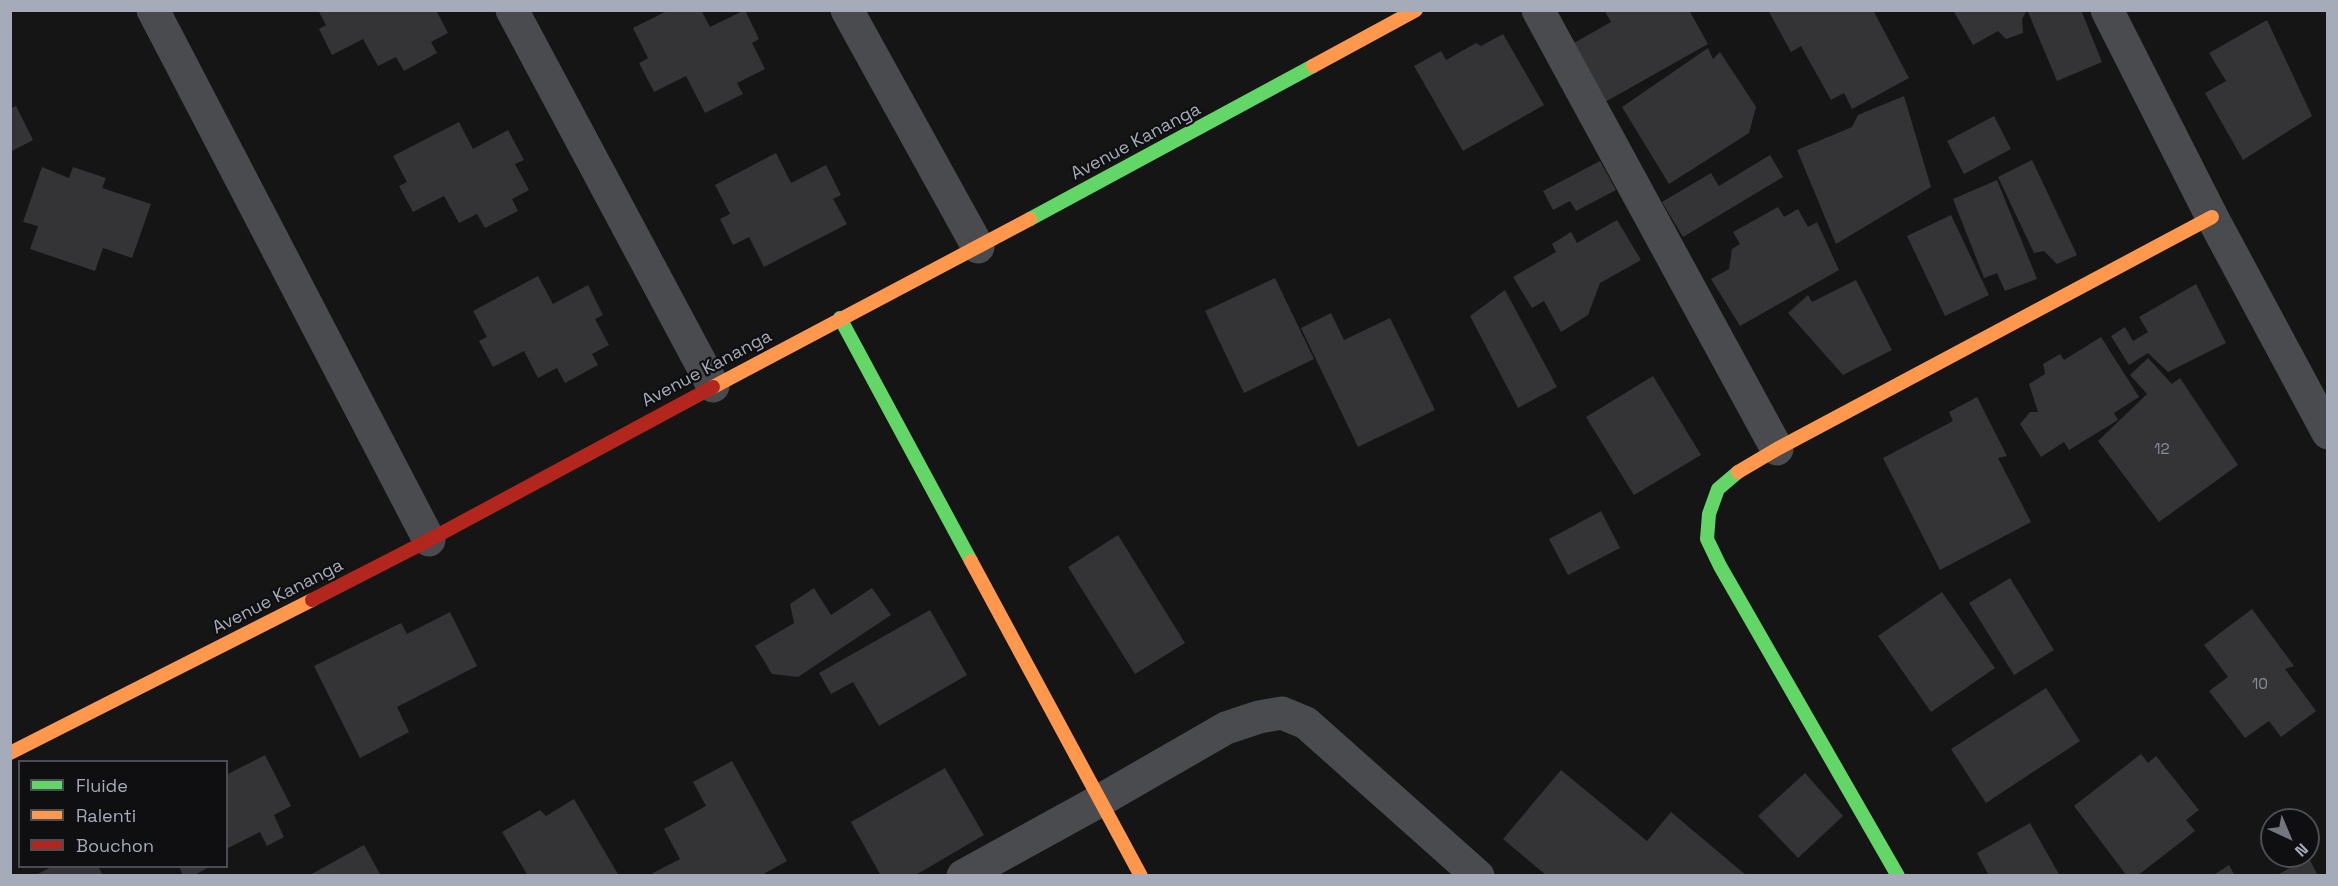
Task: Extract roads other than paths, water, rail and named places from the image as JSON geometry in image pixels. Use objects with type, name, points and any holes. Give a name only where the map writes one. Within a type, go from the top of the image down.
[{"type":"street","points":[[153,10],[429,540]]},
{"type":"street","points":[[512,10],[713,386]]},
{"type":"street","points":[[847,10],[978,247]]},
{"type":"street","name":"Avenue Kananga","points":[[10,753],[429,540],[1416,10]]},
{"type":"street","points":[[1538,10],[1777,449]]},
{"type":"street","points":[[2107,10],[2212,217],[2328,433]]},
{"type":"street","points":[[1898,876],[1720,566],[1707,539],[1710,514],[1718,489],[1742,469],[1777,449],[2212,217]]},
{"type":"street","points":[[840,318],[1141,876]]},
{"type":"street","points":[[963,876],[1226,728],[1259,717],[1282,713],[1306,723],[1479,876]]}]
